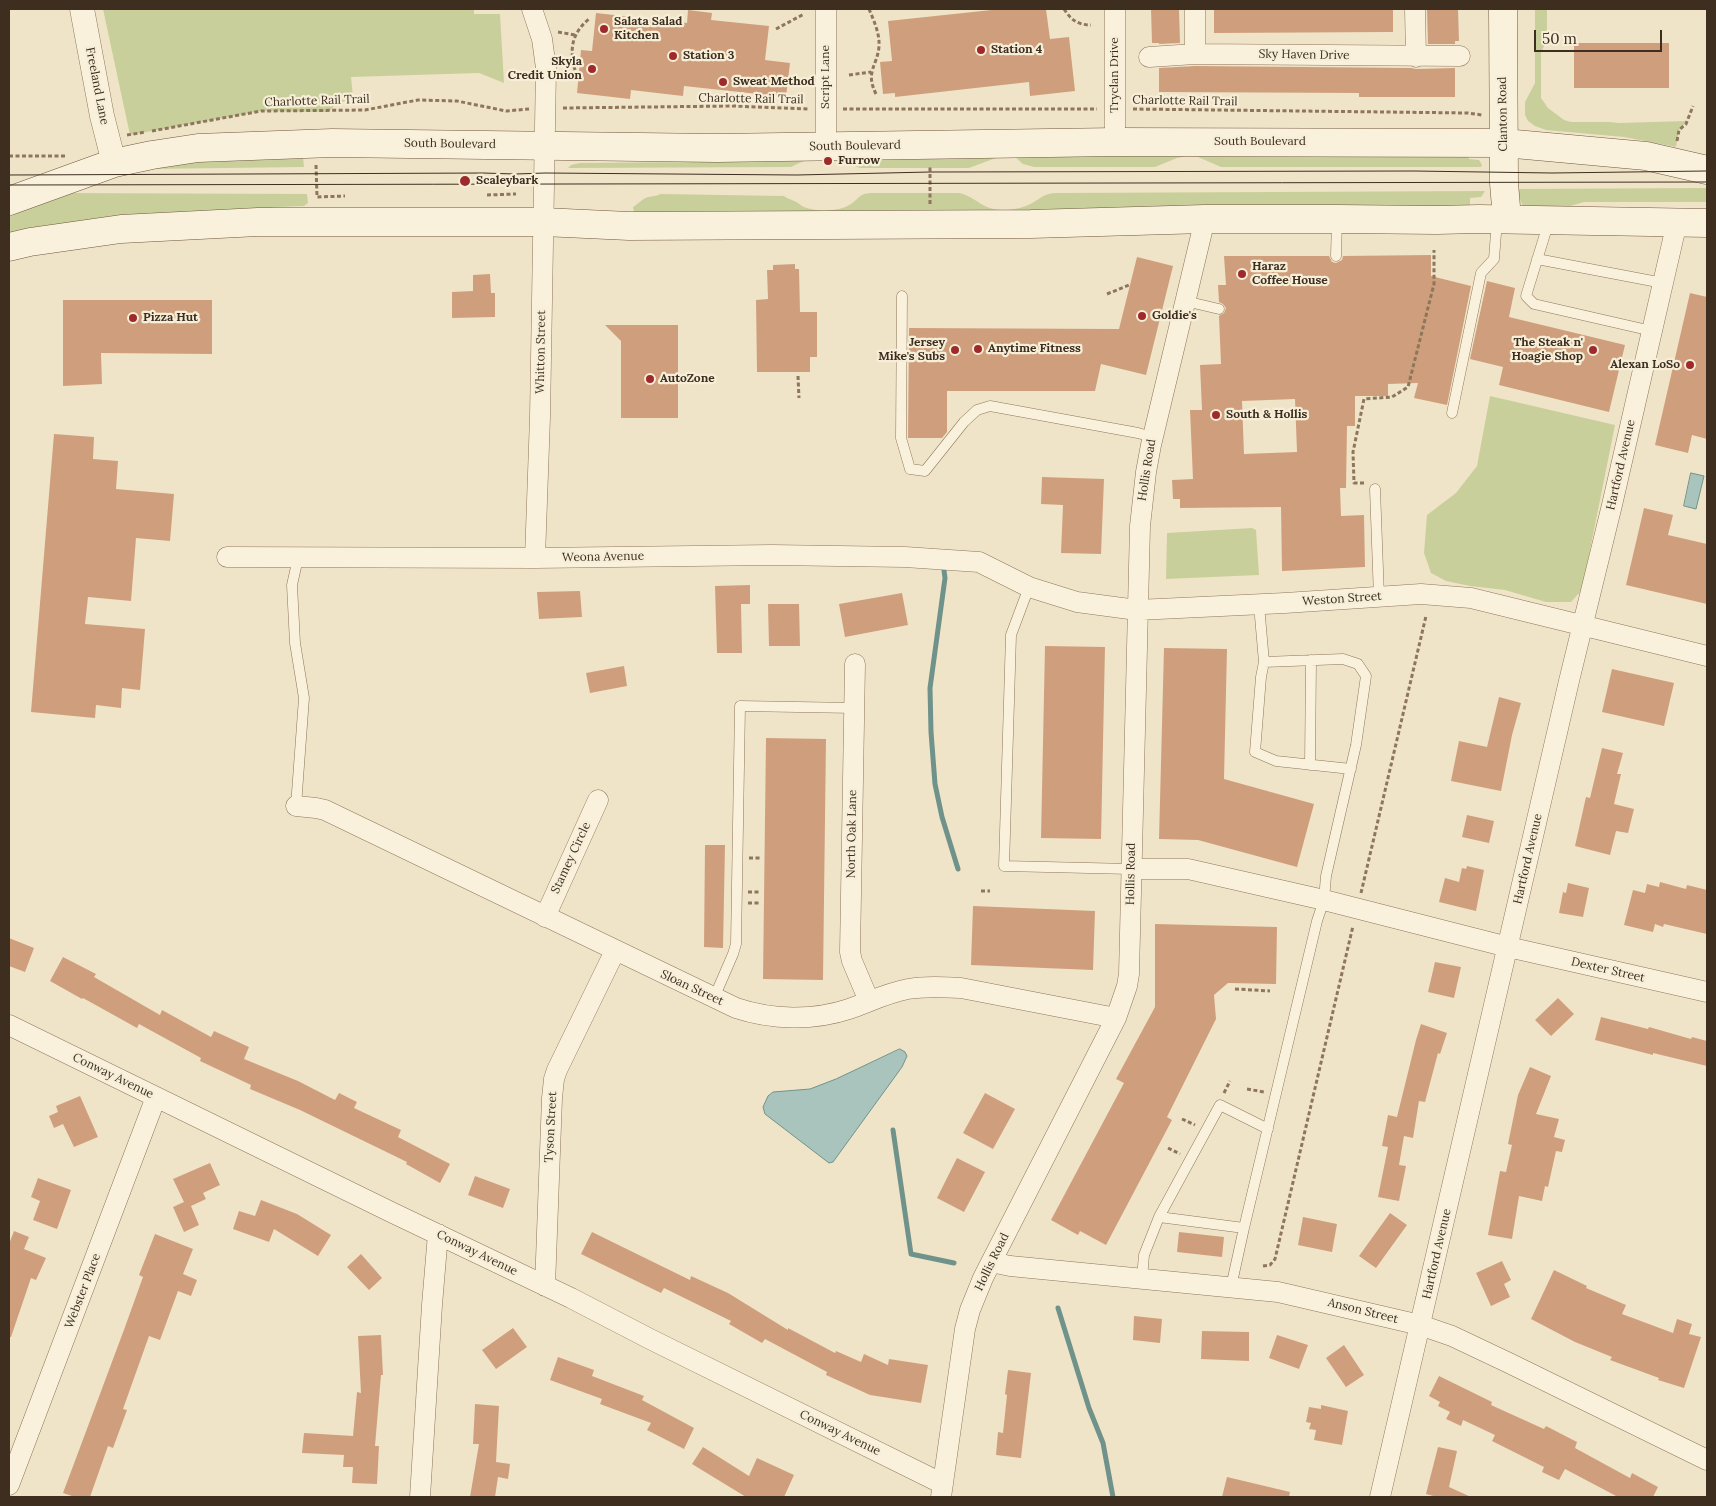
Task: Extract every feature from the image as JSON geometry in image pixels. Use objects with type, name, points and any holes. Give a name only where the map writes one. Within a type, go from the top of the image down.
[{"type":"main road","name":"Clanton Road","points":[[1502,219],[1504,182],[1503,9]]},
{"type":"main road","name":"South Boulevard","points":[[9,201],[111,151],[351,143],[716,148],[1115,142],[1504,143],[1646,156],[1707,170]]},
{"type":"main road","points":[[1547,220],[1589,211],[1707,209]]},
{"type":"main road","points":[[9,247],[30,242],[121,229],[258,222],[543,222],[657,226],[1022,224],[1205,219],[1502,219],[1707,223]]},
{"type":"street","name":"Freeland Lane","points":[[82,9],[102,116],[111,151]]},
{"type":"street","name":"Whitton Street","points":[[532,9],[542,39],[546,68],[540,417],[535,558]]},
{"type":"street","name":"Script Lane","points":[[826,9],[826,146]]},
{"type":"street","name":"Tryclan Drive","points":[[1115,9],[1115,142]]},
{"type":"street","points":[[1195,9],[1195,54]]},
{"type":"street","points":[[1415,9],[1416,57]]},
{"type":"street","name":"Sky Haven Drive","points":[[1149,57],[1195,54],[1460,56]]},
{"type":"street","name":"Hollis Road","points":[[942,1491],[965,1329],[970,1310],[991,1262],[1116,1018],[1127,986],[1129,974],[1140,526],[1152,437],[1205,219]]},
{"type":"street","name":"Hartford Avenue","points":[[1380,1497],[1677,222]]},
{"type":"street","name":"Weona Avenue","points":[[227,558],[800,556],[905,557],[979,562]]},
{"type":"street","name":"Weston Street","points":[[979,562],[1030,587],[1077,602],[1137,610],[1259,605],[1421,594],[1471,598],[1707,656]]},
{"type":"street","name":"North Oak Lane","points":[[855,664],[850,952],[869,1001]]},
{"type":"street","name":"Stamey Circle","points":[[545,916],[598,800]]},
{"type":"street","name":"Sloan Street","points":[[296,806],[325,810],[615,951],[748,1012],[795,1018],[821,1016],[850,1009],[908,989],[936,986],[961,988],[1116,1018]]},
{"type":"street","name":"Dexter Street","points":[[1131,870],[1188,869],[1324,900],[1508,947],[1707,992]]},
{"type":"street","name":"Tyson Street","points":[[545,1286],[554,1079],[615,951]]},
{"type":"street","name":"Conway Avenue","points":[[9,1025],[545,1286],[942,1491]]},
{"type":"street","name":"Webster Place","points":[[9,1485],[156,1097]]},
{"type":"street","points":[[420,1497],[438,1234]]},
{"type":"street","name":"Anson Street","points":[[991,1262],[1010,1266],[1298,1295],[1420,1325],[1452,1336],[1707,1460]]},
{"type":"lane","points":[[1336,256],[1338,219]]},
{"type":"lane","points":[[1452,413],[1481,273],[1494,259],[1502,219]]},
{"type":"lane","points":[[1547,220],[1526,296],[1534,304],[1652,331]]},
{"type":"lane","points":[[1537,259],[1662,284]]},
{"type":"lane","points":[[902,296],[901,438],[910,469],[925,471],[964,422],[977,410],[990,406],[1138,432],[1152,437]]},
{"type":"lane","points":[[1185,301],[1219,309]]},
{"type":"lane","points":[[1375,488],[1378,597]]},
{"type":"lane","points":[[296,806],[304,698],[295,643],[292,585],[298,558]]},
{"type":"lane","points":[[1030,587],[1011,635],[1004,866],[1131,870]]},
{"type":"lane","points":[[1259,605],[1264,662],[1254,752],[1276,761],[1351,769]]},
{"type":"lane","points":[[1231,1287],[1317,921],[1324,900],[1328,867],[1356,745],[1366,676],[1358,664],[1343,659],[1264,662]]},
{"type":"lane","points":[[1310,765],[1311,660]]},
{"type":"lane","points":[[714,998],[734,954],[736,944],[740,706],[855,708]]},
{"type":"lane","points":[[1142,1278],[1144,1255],[1159,1217],[1220,1105],[1268,1129]]},
{"type":"lane","points":[[1159,1217],[1244,1228]]},
{"type":"path","points":[[869,9],[878,33],[879,47],[871,72],[876,94]]},
{"type":"path","points":[[1064,9],[1078,24],[1091,25]]},
{"type":"path","points":[[776,29],[804,14]]},
{"type":"path","points":[[575,70],[570,56],[573,41],[578,29],[588,19]]},
{"type":"path","points":[[558,32],[575,35]]},
{"type":"path","points":[[849,75],[871,72]]},
{"type":"path","name":"Charlotte Rail Trail","points":[[111,151],[261,112],[365,110],[404,101],[418,100],[457,101],[506,111],[545,108],[733,106],[1468,113],[1503,116]]},
{"type":"path","points":[[1676,147],[1679,130],[1686,124],[1693,106]]},
{"type":"path","points":[[9,156],[67,156]]},
{"type":"path","points":[[316,163],[317,197],[345,196]]},
{"type":"path","points":[[921,164],[930,164],[930,205],[939,205]]},
{"type":"path","points":[[487,195],[516,194]]},
{"type":"path","points":[[1375,488],[1375,482],[1354,483],[1353,452],[1364,399],[1392,397],[1408,387],[1434,284],[1434,250]]},
{"type":"path","points":[[1107,294],[1129,285]]},
{"type":"path","points":[[798,376],[799,398]]},
{"type":"path","points":[[1360,898],[1426,616]]},
{"type":"path","points":[[981,891],[990,892]]},
{"type":"path","points":[[1263,1266],[1270,1265],[1275,1258],[1354,923]]},
{"type":"path","points":[[1235,989],[1270,991]]},
{"type":"green space","points":[[103,9],[474,9],[474,14],[500,14],[504,83],[479,73],[351,77],[353,97],[334,106],[329,112],[261,111],[130,135]]},
{"type":"green space","points":[[1535,9],[1547,9],[1547,39],[1541,53],[1541,98],[1548,108],[1564,120],[1571,122],[1687,121],[1679,130],[1676,147],[1624,137],[1546,130],[1528,121],[1525,115],[1525,102],[1535,83]]},
{"type":"green space","points":[[838,153],[1468,154],[1469,159],[1479,160],[1482,165],[1481,167],[1221,167],[1198,157],[1188,156],[1177,158],[1155,167],[1034,167],[1023,164],[1015,157],[1001,156],[969,168],[860,168],[852,165],[845,158],[830,157],[811,159],[791,167],[568,168],[571,165],[580,163],[695,162]]},
{"type":"green space","points":[[241,157],[303,157],[304,167],[149,169],[177,164]]},
{"type":"green space","points":[[1707,188],[1707,202],[1584,202],[1553,211],[1524,208],[1517,194],[1517,189]]},
{"type":"green space","points":[[1485,191],[1481,197],[1470,198],[1470,205],[1458,206],[1078,213],[634,212],[633,207],[646,198],[661,194],[784,196],[804,207],[815,210],[828,210],[846,207],[861,195],[871,193],[959,193],[991,209],[1002,210],[1022,207],[1047,194],[1055,193]]},
{"type":"green space","points":[[61,193],[307,194],[308,203],[304,206],[278,207],[9,237],[9,217]]},
{"type":"green space","points":[[1490,396],[1615,425],[1582,590],[1571,602],[1546,602],[1505,590],[1446,581],[1431,573],[1424,553],[1427,515],[1456,493],[1477,466]]},
{"type":"green space","points":[[1252,528],[1256,530],[1259,575],[1166,579],[1167,533]]},
{"type":"water","points":[[1691,473],[1704,476],[1696,509],[1684,506]]},
{"type":"water","points":[[900,1049],[907,1056],[902,1067],[833,1162],[829,1163],[765,1114],[763,1107],[768,1096],[773,1092],[810,1089]]},
{"type":"building","name":"Station 4","points":[[1001,9],[1046,9],[1050,39],[1069,37],[1075,91],[1030,96],[1029,82],[895,97],[895,93],[883,94],[880,62],[892,61],[888,21]]},
{"type":"building","points":[[1151,9],[1179,9],[1180,43],[1152,43]]},
{"type":"building","points":[[1214,9],[1393,9],[1393,32],[1214,33]]},
{"type":"building","points":[[1427,9],[1458,9],[1459,41],[1455,41],[1455,44],[1428,44]]},
{"type":"building","name":"Station 3","points":[[688,10],[712,13],[711,20],[769,26],[765,60],[790,63],[786,97],[684,86],[683,96],[631,90],[630,99],[577,93],[581,50],[592,51],[596,13],[687,23]]},
{"type":"building","points":[[1574,43],[1669,43],[1669,88],[1574,88]]},
{"type":"building","points":[[1195,66],[1455,68],[1455,97],[1359,97],[1359,93],[1159,92],[1159,68]]},
{"type":"building","name":"South & Hollis","points":[[1431,255],[1431,276],[1471,286],[1447,405],[1414,398],[1418,383],[1388,384],[1388,396],[1355,396],[1355,426],[1347,426],[1346,488],[1340,488],[1341,516],[1364,515],[1365,567],[1282,571],[1281,507],[1180,508],[1180,499],[1173,499],[1172,480],[1193,479],[1190,410],[1202,410],[1200,365],[1221,364],[1219,316],[1224,313],[1226,308],[1219,302],[1218,285],[1226,285],[1224,256],[1329,256],[1332,262],[1336,263],[1342,260],[1343,256]],"holes":[[[1295,399],[1297,452],[1244,454],[1242,401]]]},
{"type":"building","points":[[1137,257],[1173,266],[1146,375],[1101,364],[1095,391],[947,391],[947,432],[942,438],[908,438],[909,328],[1119,329]]},
{"type":"building","points":[[795,264],[795,269],[799,269],[800,312],[817,312],[817,357],[810,357],[810,372],[757,372],[756,300],[768,299],[767,270],[773,270],[773,265]]},
{"type":"building","points":[[490,274],[491,293],[495,293],[495,317],[452,318],[452,292],[473,291],[473,275]]},
{"type":"building","points":[[1487,281],[1515,288],[1509,317],[1625,345],[1609,412],[1499,385],[1503,367],[1470,359]]},
{"type":"building","name":"Alexan LoSo","points":[[1690,293],[1707,297],[1707,439],[1692,435],[1688,453],[1655,445]]},
{"type":"building","points":[[63,300],[212,300],[212,354],[101,353],[102,384],[63,386]]},
{"type":"building","name":"AutoZone","points":[[605,325],[678,325],[678,418],[621,418],[621,341]]},
{"type":"building","points":[[54,434],[94,437],[93,459],[118,461],[116,489],[174,494],[170,541],[136,538],[131,601],[88,597],[85,624],[145,629],[140,690],[122,688],[121,708],[96,705],[95,718],[31,712]]},
{"type":"building","points":[[1042,477],[1104,479],[1101,554],[1061,553],[1063,505],[1041,504]]},
{"type":"building","points":[[1644,508],[1673,515],[1668,535],[1707,544],[1707,604],[1626,585]]},
{"type":"building","points":[[750,585],[750,604],[741,604],[742,653],[717,653],[715,586]]},
{"type":"building","points":[[580,591],[582,617],[539,619],[537,592]]},
{"type":"building","points":[[902,593],[908,625],[845,637],[839,604]]},
{"type":"building","points":[[768,604],[799,604],[800,646],[769,646]]},
{"type":"building","points":[[1045,646],[1105,647],[1101,839],[1041,838]]},
{"type":"building","points":[[1164,648],[1227,649],[1224,779],[1314,804],[1297,867],[1198,840],[1159,839]]},
{"type":"building","points":[[624,666],[627,686],[590,693],[586,673]]},
{"type":"building","points":[[1612,669],[1674,683],[1664,726],[1602,712]]},
{"type":"building","points":[[1499,697],[1521,703],[1512,735],[1501,791],[1451,781],[1459,741],[1487,747]]},
{"type":"building","points":[[766,738],[826,739],[823,980],[763,979]]},
{"type":"building","points":[[1602,748],[1623,753],[1617,774],[1621,774],[1614,804],[1634,809],[1628,833],[1616,831],[1610,855],[1575,846],[1586,797],[1590,798]]},
{"type":"building","points":[[1467,815],[1494,821],[1489,843],[1462,837]]},
{"type":"building","points":[[705,845],[725,845],[723,948],[704,947]]},
{"type":"building","points":[[1467,866],[1484,870],[1476,911],[1439,902],[1445,878],[1459,882],[1462,868],[1466,869]]},
{"type":"building","points":[[1660,882],[1686,889],[1687,885],[1707,890],[1707,934],[1664,924],[1663,927],[1655,924],[1653,932],[1624,925],[1633,890],[1645,893],[1647,884],[1659,887]]},
{"type":"building","points":[[1568,883],[1589,888],[1583,917],[1559,913],[1563,892],[1566,893]]},
{"type":"building","points":[[973,906],[1095,911],[1093,970],[971,965]]},
{"type":"building","points":[[1155,924],[1277,927],[1276,984],[1228,983],[1214,995],[1216,1019],[1167,1117],[1172,1120],[1106,1245],[1080,1231],[1078,1235],[1051,1220],[1124,1083],[1116,1079],[1155,1007]]},
{"type":"building","points":[[9,938],[34,948],[25,972],[9,966]]},
{"type":"building","points":[[63,957],[96,974],[94,977],[160,1015],[162,1010],[211,1037],[214,1031],[249,1047],[244,1059],[298,1081],[335,1100],[339,1093],[357,1102],[354,1108],[401,1130],[398,1137],[450,1164],[440,1183],[406,1164],[407,1162],[300,1110],[250,1089],[251,1085],[200,1061],[201,1058],[139,1024],[137,1028],[50,981]]},
{"type":"building","points":[[1435,962],[1461,967],[1454,998],[1428,992]]},
{"type":"building","points":[[1558,998],[1574,1014],[1551,1036],[1535,1020]]},
{"type":"building","points":[[1601,1017],[1648,1029],[1649,1027],[1691,1039],[1692,1037],[1707,1041],[1707,1066],[1595,1040]]},
{"type":"building","points":[[1421,1024],[1447,1033],[1440,1054],[1438,1053],[1425,1102],[1419,1101],[1413,1138],[1404,1136],[1399,1165],[1406,1166],[1399,1201],[1378,1197],[1388,1147],[1382,1146],[1388,1115],[1397,1117]]},
{"type":"building","points":[[1530,1067],[1551,1076],[1536,1114],[1559,1119],[1554,1137],[1565,1140],[1562,1152],[1556,1151],[1548,1187],[1545,1186],[1542,1201],[1519,1196],[1512,1239],[1488,1235],[1500,1171],[1506,1172],[1512,1145],[1508,1144],[1518,1095]]},
{"type":"building","points":[[985,1093],[1015,1109],[993,1149],[963,1133]]},
{"type":"building","points":[[80,1096],[98,1137],[74,1147],[63,1124],[54,1128],[49,1116],[58,1112],[56,1106]]},
{"type":"building","points":[[957,1158],[985,1172],[964,1212],[937,1198]]},
{"type":"building","points":[[210,1163],[220,1185],[203,1193],[206,1199],[191,1206],[199,1225],[184,1232],[173,1207],[184,1202],[173,1179]]},
{"type":"building","points":[[475,1176],[510,1189],[503,1208],[468,1195]]},
{"type":"building","points":[[38,1178],[71,1190],[57,1229],[33,1220],[40,1201],[31,1197]]},
{"type":"building","points":[[261,1200],[297,1214],[331,1235],[318,1256],[274,1229],[269,1242],[233,1229],[239,1211],[255,1216]]},
{"type":"building","points":[[1390,1213],[1407,1225],[1376,1268],[1359,1256]]},
{"type":"building","points":[[1303,1217],[1337,1224],[1332,1252],[1298,1245]]},
{"type":"building","points":[[14,1231],[29,1237],[24,1249],[46,1258],[36,1280],[31,1278],[11,1337],[9,1337],[9,1244]]},
{"type":"building","points":[[592,1232],[690,1280],[691,1276],[728,1293],[788,1330],[788,1328],[835,1353],[836,1351],[861,1362],[864,1354],[888,1365],[889,1359],[928,1365],[921,1403],[870,1395],[826,1375],[827,1372],[765,1339],[762,1343],[729,1324],[731,1321],[664,1288],[661,1293],[581,1254]]},
{"type":"building","points":[[1179,1232],[1224,1237],[1222,1257],[1177,1252]]},
{"type":"building","points":[[155,1234],[193,1249],[183,1274],[197,1280],[191,1296],[178,1291],[160,1340],[149,1336],[123,1409],[127,1410],[113,1448],[108,1446],[90,1497],[75,1497],[63,1493],[143,1277],[139,1275]]},
{"type":"building","points":[[361,1254],[382,1278],[369,1290],[347,1267]]},
{"type":"building","points":[[1502,1261],[1511,1280],[1504,1284],[1510,1297],[1491,1306],[1476,1273]]},
{"type":"building","points":[[1554,1270],[1587,1286],[1586,1288],[1626,1305],[1622,1314],[1673,1333],[1677,1319],[1692,1324],[1689,1334],[1701,1337],[1684,1388],[1658,1380],[1659,1378],[1610,1360],[1612,1357],[1575,1342],[1531,1319]]},
{"type":"building","points":[[1134,1316],[1162,1319],[1160,1343],[1133,1340]]},
{"type":"building","points":[[513,1328],[527,1347],[496,1369],[482,1350]]},
{"type":"building","points":[[1202,1331],[1249,1332],[1249,1361],[1201,1359]]},
{"type":"building","points":[[381,1335],[383,1375],[381,1375],[375,1446],[379,1446],[377,1484],[352,1483],[353,1467],[343,1467],[344,1455],[302,1453],[304,1433],[353,1436],[357,1392],[361,1393],[358,1336]]},
{"type":"building","points":[[1277,1335],[1308,1345],[1299,1369],[1269,1358]]},
{"type":"building","points":[[1344,1345],[1364,1375],[1346,1387],[1326,1358]]},
{"type":"building","points":[[558,1357],[594,1370],[592,1376],[644,1396],[642,1400],[694,1428],[684,1449],[647,1430],[651,1423],[600,1404],[602,1399],[550,1380]]},
{"type":"building","points":[[1008,1370],[1031,1373],[1021,1458],[996,1455],[998,1432],[1003,1433]]},
{"type":"building","points":[[1439,1376],[1492,1402],[1491,1405],[1544,1429],[1546,1426],[1577,1442],[1575,1448],[1630,1478],[1632,1473],[1658,1487],[1653,1497],[1618,1497],[1565,1469],[1559,1480],[1542,1472],[1544,1467],[1492,1441],[1495,1435],[1463,1420],[1461,1426],[1446,1419],[1450,1412],[1438,1406],[1440,1402],[1429,1396]]},
{"type":"building","points":[[475,1404],[499,1406],[496,1462],[510,1464],[508,1479],[498,1477],[495,1497],[470,1497],[479,1444],[473,1444]]},
{"type":"building","points":[[1321,1405],[1348,1411],[1342,1445],[1314,1440],[1316,1430],[1309,1429],[1311,1423],[1306,1422],[1309,1407],[1321,1409]]},
{"type":"building","points":[[703,1447],[749,1476],[757,1458],[794,1475],[784,1497],[746,1497],[692,1464]]},
{"type":"building","points":[[1438,1447],[1457,1451],[1449,1487],[1471,1497],[1437,1497],[1426,1494]]},
{"type":"building","points":[[1227,1477],[1290,1492],[1289,1497],[1222,1497]]},
{"type":"waterway","points":[[943,563],[945,578],[930,688],[931,732],[935,784],[942,817],[958,869]]},
{"type":"waterway","points":[[893,1130],[911,1254],[954,1263]]},
{"type":"waterway","points":[[1058,1308],[1089,1408],[1103,1443],[1113,1497]]},
{"type":"tram line","points":[[9,175],[483,173],[797,175],[930,172],[1414,171],[1552,173],[1707,171]]},
{"type":"tram line","points":[[9,185],[1707,182]]},
{"type":"place","name":"Salata Salad Kitchen","points":[[604,29]]},
{"type":"place","name":"Station 4","points":[[981,50]]},
{"type":"place","name":"Station 3","points":[[673,56]]},
{"type":"place","name":"Skyla Credit Union","points":[[592,69]]},
{"type":"place","name":"Sweat Method","points":[[723,82]]},
{"type":"place","name":"Furrow","points":[[828,161]]},
{"type":"place","name":"Scaleybark","points":[[465,181]]},
{"type":"place","name":"Haraz Coffee House","points":[[1242,274]]},
{"type":"place","name":"Goldie's","points":[[1142,316]]},
{"type":"place","name":"Pizza Hut","points":[[133,318]]},
{"type":"place","name":"Anytime Fitness","points":[[978,349]]},
{"type":"place","name":"Jersey Mike's Subs","points":[[955,350]]},
{"type":"place","name":"The Steak n' Hoagie Shop","points":[[1593,350]]},
{"type":"place","name":"Alexan LoSo","points":[[1690,365]]},
{"type":"place","name":"AutoZone","points":[[650,379]]},
{"type":"place","name":"South & Hollis","points":[[1216,415]]}]
